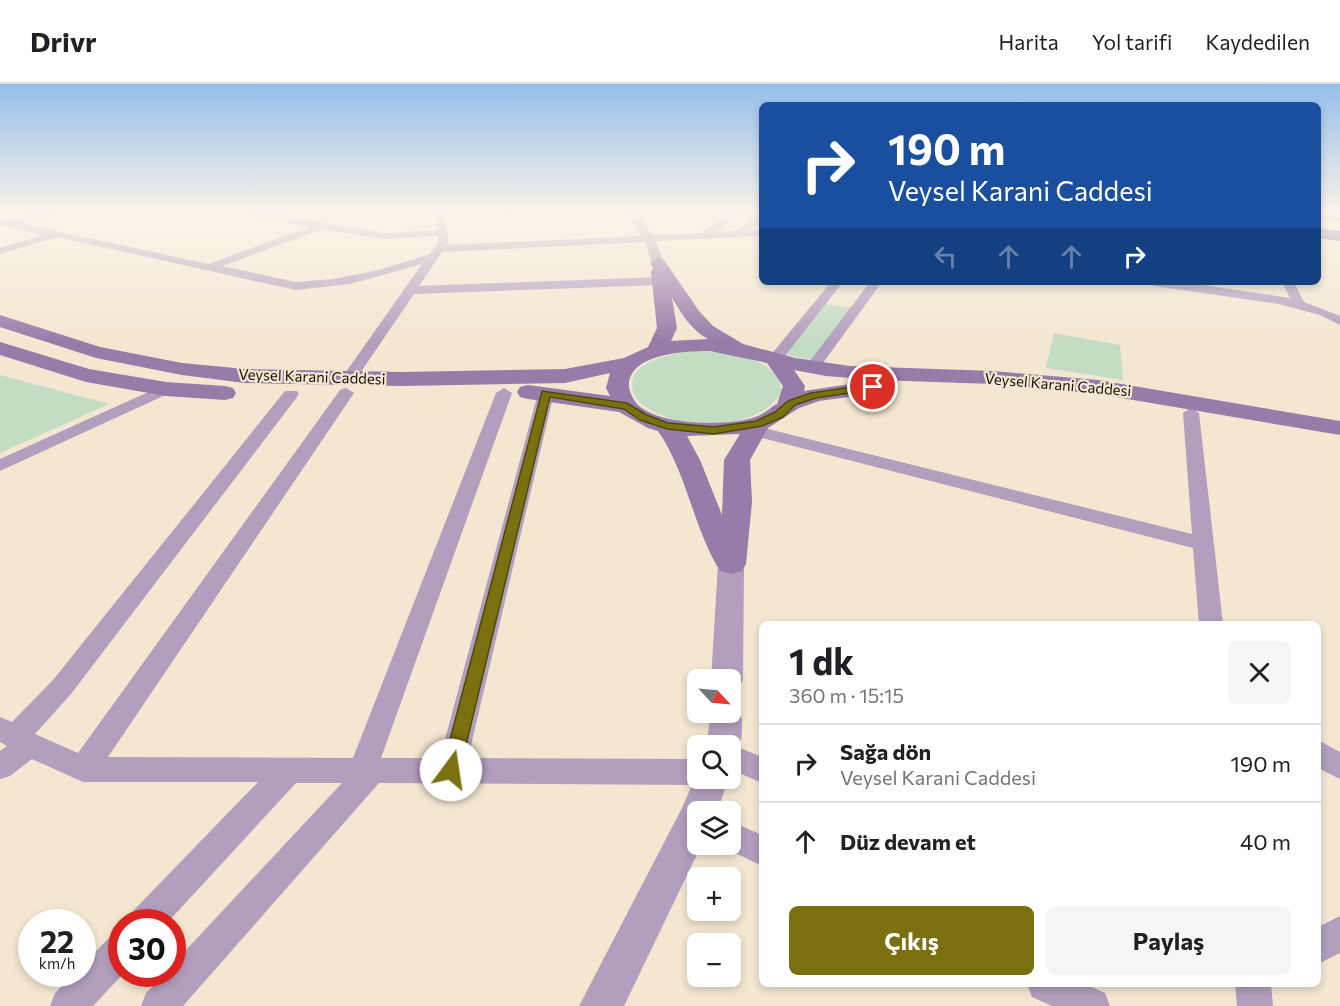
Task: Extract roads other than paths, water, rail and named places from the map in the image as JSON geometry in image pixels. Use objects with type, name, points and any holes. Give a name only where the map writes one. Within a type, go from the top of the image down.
[{"type":"main road","points":[[659,272],[706,330],[740,348]]},
{"type":"main road","points":[[656,352],[667,328],[659,272]]},
{"type":"main road","name":"Veysel Karani Caddesi","points":[[0,321],[96,352],[171,367],[348,386],[546,393],[627,406],[643,417],[667,426],[714,431],[755,427],[779,415],[792,403],[815,395],[873,387],[944,387],[1069,396],[1191,412],[1340,441]]},
{"type":"main road","name":"Veysel Karani Caddesi","points":[[0,348],[86,375],[166,389],[291,394],[348,386],[565,376],[629,363],[656,352],[692,345],[740,348],[812,368],[889,376],[1017,379],[1103,387],[1149,393],[1340,428]]},
{"type":"main road","points":[[775,359],[794,378],[796,391],[792,403]]},
{"type":"main road","points":[[627,406],[619,396],[616,386],[620,374],[629,363]]},
{"type":"main road","points":[[667,426],[682,446],[694,470],[709,517],[731,564]]},
{"type":"main road","points":[[731,564],[738,502],[737,460],[755,427]]},
{"type":"street","points":[[152,256],[279,284],[315,285],[344,283],[382,275],[427,256]]},
{"type":"street","points":[[206,268],[239,256]]},
{"type":"street","points":[[83,769],[348,386],[434,256]]},
{"type":"street","points":[[412,290],[659,272],[654,256]]},
{"type":"street","points":[[775,359],[835,285]]},
{"type":"street","points":[[812,368],[874,285]]},
{"type":"street","points":[[1174,285],[1299,304],[1334,316],[1340,321]]},
{"type":"street","points":[[1290,285],[1299,304]]},
{"type":"street","points":[[822,301],[858,307]]},
{"type":"street","points":[[0,466],[166,389]]},
{"type":"street","points":[[159,1006],[368,769],[504,393]]},
{"type":"street","points":[[451,770],[546,393]]},
{"type":"street","points":[[0,766],[14,737],[62,687],[291,394]]},
{"type":"street","points":[[1191,412],[1211,621]]},
{"type":"street","points":[[755,427],[1204,544]]},
{"type":"street","points":[[727,669],[731,564]]},
{"type":"street","points":[[14,737],[83,769],[687,772]]},
{"type":"street","points":[[1321,754],[1340,767]]},
{"type":"street","points":[[741,761],[759,769]]},
{"type":"street","points":[[158,909],[290,769]]},
{"type":"street","points":[[601,1006],[687,835]]},
{"type":"street","points":[[741,840],[759,850]]},
{"type":"street","points":[[1321,945],[1340,933]]},
{"type":"street","points":[[68,1006],[108,964]]},
{"type":"street","points":[[1051,987],[1092,1006]]}]
